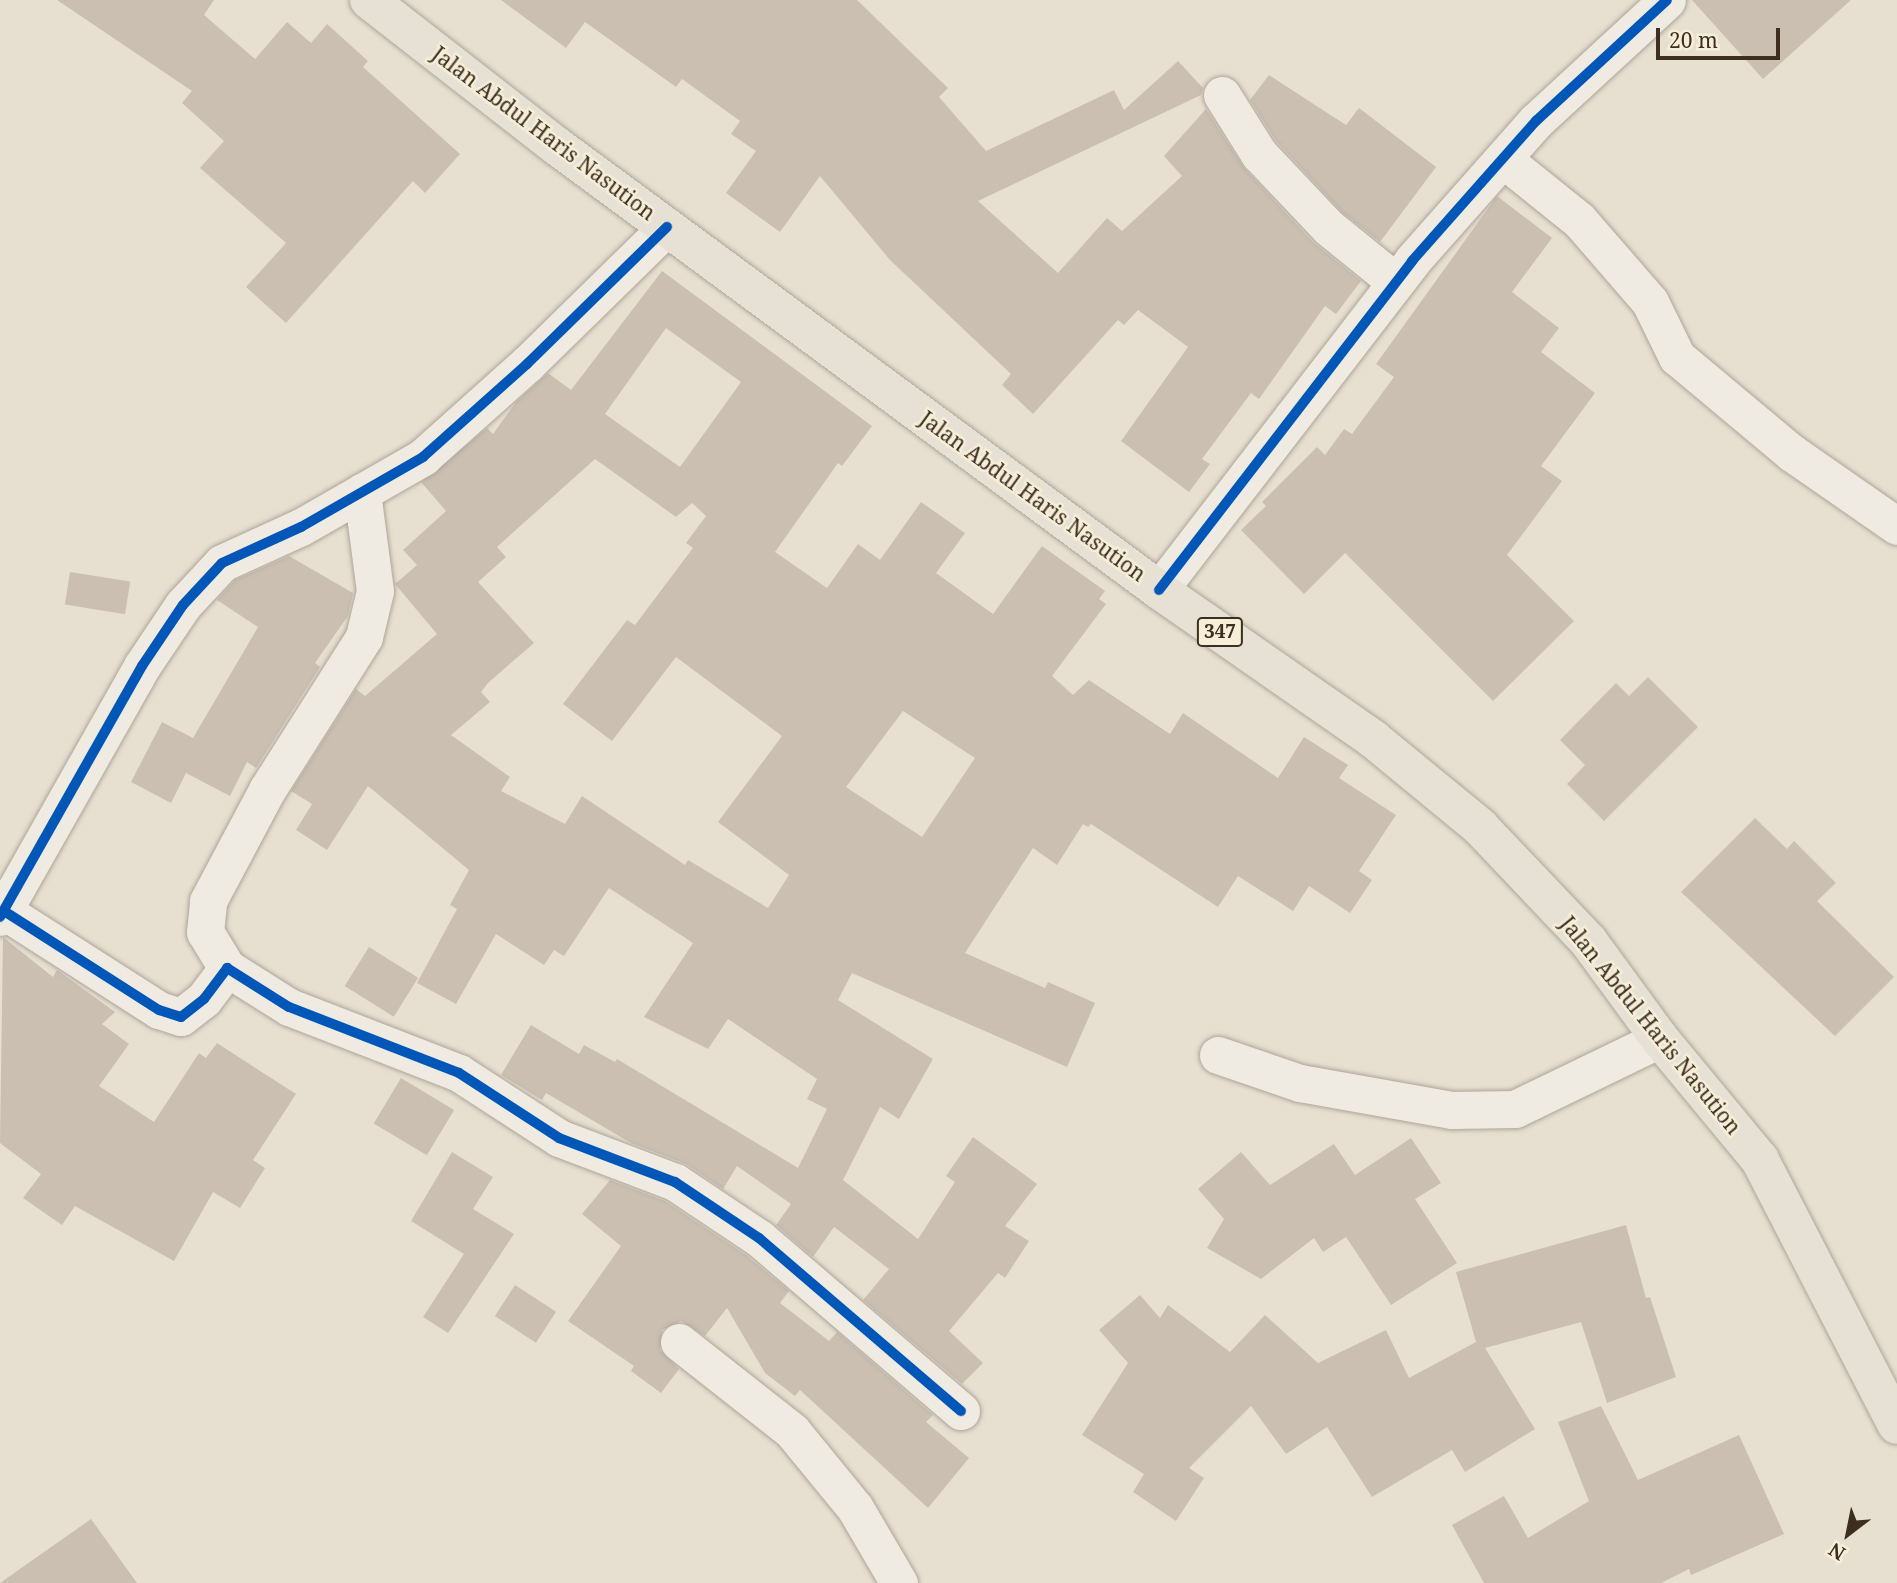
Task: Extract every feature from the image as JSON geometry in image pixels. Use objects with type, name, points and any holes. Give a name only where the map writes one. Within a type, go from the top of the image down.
[{"type":"main road","name":"Jalan Abdul Haris Nasution","points":[[369,0],[667,227],[1159,590],[1373,739],[1480,827],[1589,942],[1660,1040],[1760,1160],[1897,1425]]},
{"type":"street","points":[[1159,590],[1396,282],[1536,121],[1653,5]]},
{"type":"street","points":[[1222,95],[1259,154],[1328,227],[1396,282]]},
{"type":"street","points":[[1503,159],[1579,220],[1650,302],[1677,356],[1792,453],[1897,526]]},
{"type":"street","points":[[227,968],[204,999],[181,1017],[159,1010],[2,914],[142,666],[183,605],[222,563],[301,527],[423,457],[527,365],[667,227]]},
{"type":"street","points":[[362,492],[375,591],[364,637],[267,790],[208,901],[205,932],[227,968],[289,1007],[459,1073],[559,1138],[675,1182],[759,1238],[961,1411]]},
{"type":"street","points":[[1218,1055],[1300,1083],[1452,1110],[1515,1109],[1660,1040]]},
{"type":"street","points":[[679,1342],[792,1431],[855,1508],[899,1583]]},
{"type":"building","points":[[57,0],[214,0],[204,15],[255,59],[287,22],[311,43],[327,24],[368,61],[363,67],[460,154],[425,193],[413,181],[286,323],[246,287],[286,243],[200,168],[224,141],[182,103],[192,91]]},
{"type":"building","points":[[501,0],[857,0],[948,88],[939,97],[986,151],[1114,90],[1124,110],[1178,61],[1203,88],[1201,95],[978,201],[1058,273],[1107,218],[1122,231],[1182,176],[1164,156],[1206,109],[1244,168],[1313,242],[1361,281],[1336,314],[1325,306],[1259,399],[1251,393],[1202,459],[1210,464],[1189,492],[1121,441],[1188,347],[1138,310],[1124,325],[1118,320],[1033,414],[1002,385],[1011,374],[890,260],[820,176],[780,232],[726,193],[756,151],[731,134],[740,121],[682,79],[676,87],[585,22],[566,48]]},
{"type":"building","points":[[1692,0],[1851,0],[1763,79]]},
{"type":"building","points":[[1269,75],[1346,125],[1359,108],[1436,167],[1380,242],[1342,212],[1276,141],[1250,100]]},
{"type":"building","points":[[1497,196],[1552,238],[1512,292],[1559,328],[1541,352],[1595,393],[1541,466],[1562,481],[1507,555],[1574,621],[1493,701],[1345,553],[1304,594],[1241,530],[1266,506],[1262,502],[1317,447],[1325,455],[1344,429],[1352,434],[1394,377],[1376,364]]},
{"type":"building","points":[[662,271],[872,426],[842,466],[838,463],[775,552],[827,588],[858,544],[880,560],[921,502],[965,533],[936,573],[993,614],[1042,546],[1105,591],[1099,599],[1106,604],[1052,676],[1073,695],[1089,680],[1170,734],[1183,713],[1278,778],[1304,737],[1348,765],[1339,778],[1396,815],[1359,871],[1372,880],[1350,913],[1309,886],[1293,911],[1238,876],[1218,907],[1091,824],[1088,827],[1083,824],[1057,865],[1033,848],[965,953],[1045,988],[1048,982],[1095,1003],[1067,1067],[852,973],[838,1000],[933,1059],[899,1119],[880,1107],[843,1180],[918,1239],[955,1182],[946,1176],[973,1137],[1037,1184],[1005,1226],[1029,1241],[1005,1278],[998,1273],[949,1331],[983,1363],[962,1384],[863,1300],[889,1269],[834,1227],[813,1257],[776,1225],[791,1204],[737,1166],[723,1189],[686,1164],[631,1143],[546,1093],[542,1100],[501,1075],[531,1025],[579,1054],[584,1045],[615,1062],[617,1059],[798,1168],[827,1109],[807,1099],[817,1079],[728,1019],[708,1049],[644,1017],[693,943],[609,888],[564,956],[554,950],[544,965],[496,934],[456,1004],[417,983],[457,909],[450,905],[469,870],[368,786],[327,850],[296,830],[312,804],[291,791],[356,689],[365,696],[437,634],[395,584],[417,565],[403,550],[446,511],[421,482],[487,428],[493,434],[516,402],[548,373],[571,390]],"holes":[[[666,328],[741,382],[680,467],[605,414]],[[595,459],[676,517],[692,503],[706,516],[686,543],[693,548],[635,625],[627,620],[563,704],[612,741],[676,657],[782,736],[718,822],[789,875],[768,908],[688,860],[685,865],[582,796],[565,824],[501,791],[510,777],[451,735],[490,702],[481,692],[488,683],[534,643],[478,582],[506,557],[497,547]],[[903,711],[975,758],[922,837],[846,787]]]},
{"type":"building","points":[[289,556],[353,593],[348,616],[315,663],[320,667],[256,768],[247,762],[230,796],[186,773],[171,803],[131,782],[162,722],[193,738],[258,627],[217,600],[235,580]]},
{"type":"building","points":[[70,572],[130,582],[125,614],[65,605]]},
{"type":"building","points":[[1648,677],[1698,727],[1604,821],[1567,784],[1585,765],[1560,740],[1616,683],[1629,696]]},
{"type":"building","points":[[1755,818],[1787,849],[1794,841],[1836,883],[1817,901],[1894,977],[1835,1036],[1681,892]]},
{"type":"building","points":[[3,937],[53,977],[57,970],[115,1012],[102,1024],[129,1044],[99,1086],[154,1122],[199,1053],[206,1058],[217,1043],[296,1094],[253,1160],[265,1168],[240,1208],[213,1192],[174,1261],[75,1206],[62,1225],[23,1198],[41,1174],[0,1143]]},
{"type":"building","points":[[369,947],[418,978],[394,1017],[345,986]]},
{"type":"building","points":[[401,1078],[454,1110],[427,1155],[374,1123]]},
{"type":"building","points":[[1411,1138],[1441,1183],[1415,1199],[1457,1263],[1391,1305],[1346,1237],[1323,1252],[1314,1238],[1261,1279],[1207,1248],[1224,1219],[1198,1189],[1241,1152],[1270,1185],[1334,1144],[1355,1175]]},
{"type":"building","points":[[452,1152],[493,1177],[473,1209],[514,1234],[448,1333],[423,1317],[464,1254],[411,1221]]},
{"type":"building","points":[[610,1180],[665,1201],[746,1255],[789,1291],[780,1303],[829,1341],[837,1332],[933,1415],[926,1422],[969,1458],[928,1508],[800,1390],[795,1396],[765,1373],[727,1308],[705,1336],[681,1321],[662,1330],[660,1350],[679,1369],[661,1393],[631,1371],[634,1366],[568,1321],[621,1246],[582,1214]]},
{"type":"building","points":[[1626,1225],[1646,1298],[1650,1297],[1676,1377],[1607,1403],[1581,1322],[1485,1348],[1535,1429],[1465,1472],[1452,1450],[1372,1497],[1327,1427],[1286,1454],[1251,1406],[1189,1468],[1204,1478],[1176,1521],[1133,1492],[1144,1474],[1082,1435],[1128,1363],[1099,1330],[1140,1295],[1160,1318],[1168,1305],[1230,1352],[1265,1315],[1318,1363],[1386,1330],[1409,1378],[1476,1342],[1456,1272]]},
{"type":"building","points":[[515,1285],[556,1312],[536,1343],[495,1316]]},
{"type":"building","points":[[1601,1406],[1638,1480],[1739,1435],[1784,1534],[1691,1575],[1689,1569],[1661,1583],[1484,1583],[1452,1525],[1504,1496],[1528,1538],[1589,1501],[1558,1422]]},
{"type":"building","points":[[91,1519],[137,1583],[0,1583]]},
{"type":"cycle path","points":[[1159,590],[1412,261],[1536,121],[1667,0]]},
{"type":"cycle path","points":[[0,917],[142,666],[183,605],[222,563],[301,527],[423,457],[527,364],[667,227]]},
{"type":"cycle path","points":[[4,911],[159,1010],[181,1017],[204,999],[227,968],[289,1007],[459,1073],[559,1138],[675,1182],[759,1238],[961,1411]]}]
